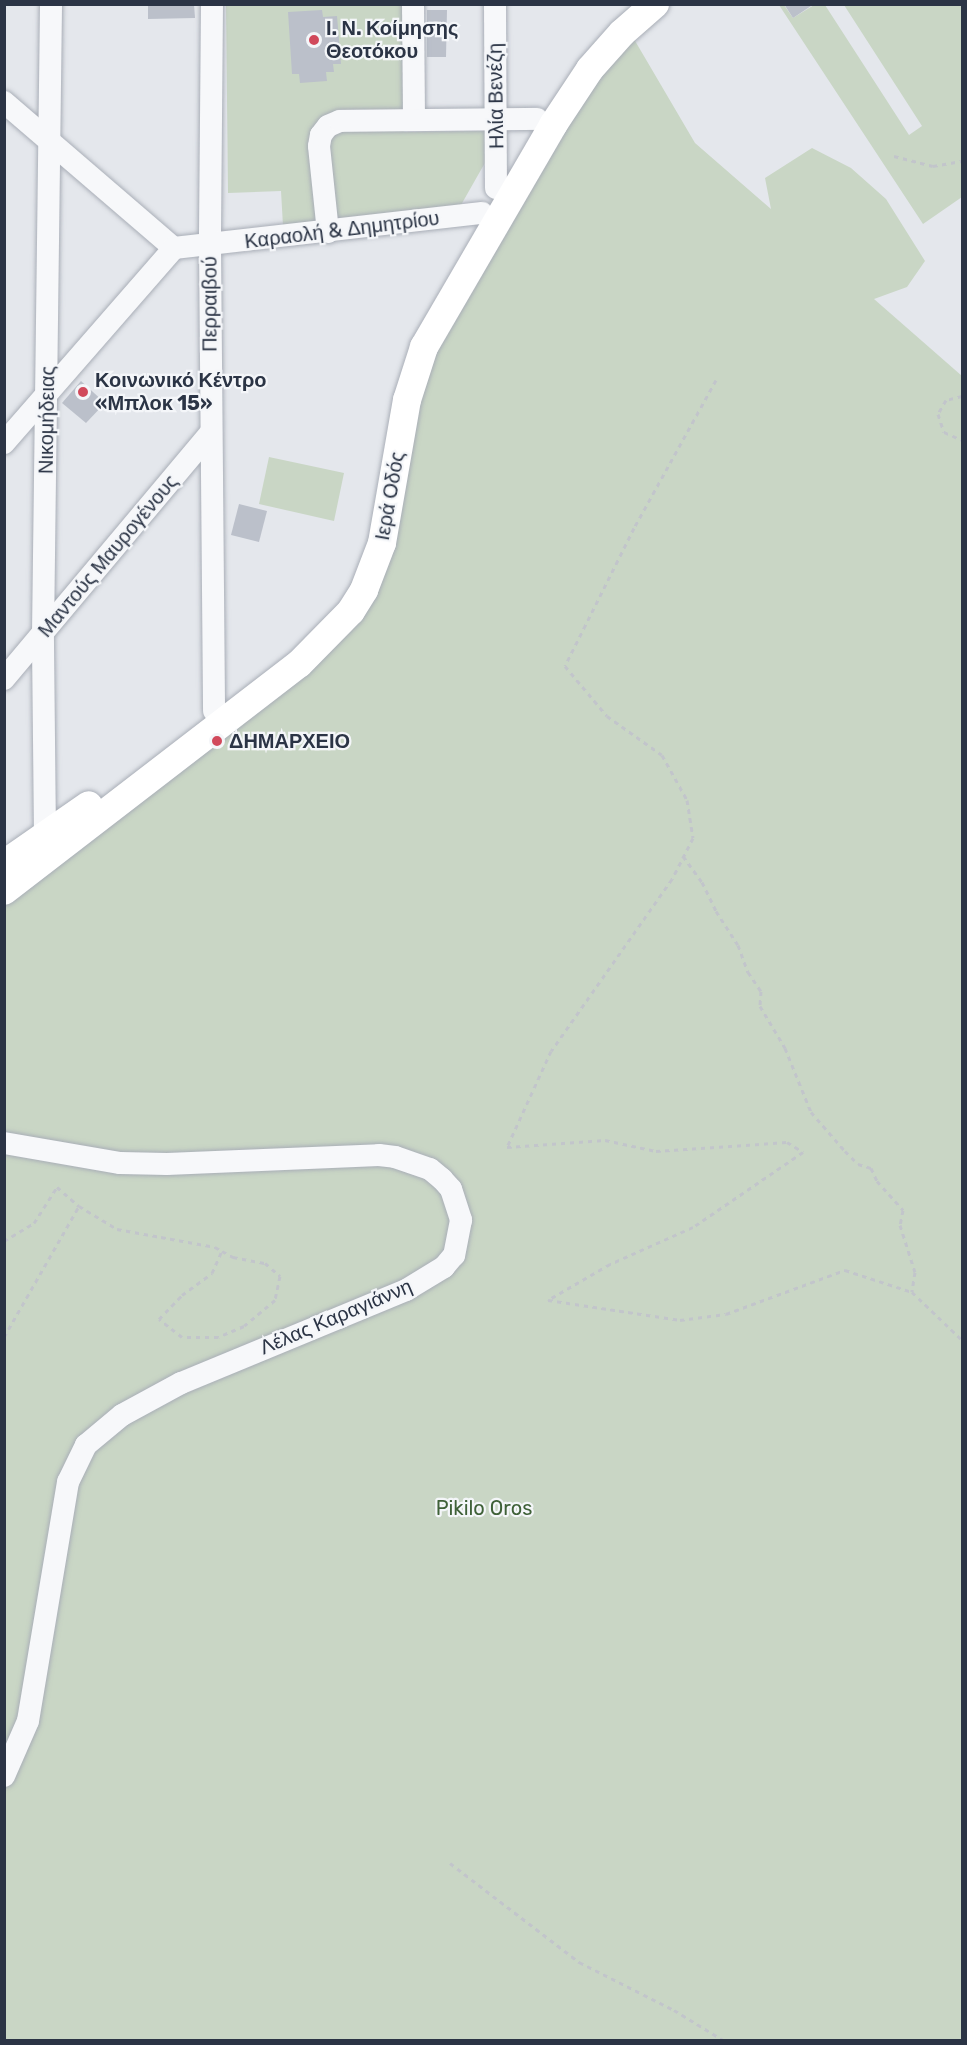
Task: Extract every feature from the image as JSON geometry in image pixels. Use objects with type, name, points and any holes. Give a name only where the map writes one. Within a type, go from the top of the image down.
[{"type":"main road","name":"Ιερά Οδός","points":[[4,864],[214,711],[308,638],[339,604],[350,585],[369,538],[392,397],[402,361],[426,308],[537,119],[576,60],[630,4]]},
{"type":"main road","name":"Ιερά Οδός","points":[[4,891],[299,664],[351,611],[364,590],[382,543],[407,400],[424,347],[553,125],[583,78],[622,33],[655,4]]},
{"type":"street","name":"Νικομήδειας","points":[[45,835],[43,634],[52,144],[51,4]]},
{"type":"street","name":"Περραιβού","points":[[212,4],[210,246],[214,711]]},
{"type":"street","points":[[413,4],[414,120]]},
{"type":"street","name":"Ηλία Βενέζη","points":[[495,4],[496,188]]},
{"type":"street","points":[[4,102],[174,248],[4,443]]},
{"type":"street","points":[[328,232],[319,146],[321,135],[328,126],[340,121],[537,119]]},
{"type":"street","name":"Καραολή & Δημητρίου","points":[[174,248],[210,246],[482,213]]},
{"type":"street","name":"Μαντούς Μαυρογένους","points":[[4,679],[211,432]]},
{"type":"street","name":"Λέλας Καραγιάννη","points":[[4,1143],[120,1163],[167,1164],[379,1155],[395,1157],[430,1169],[442,1179],[451,1189],[461,1220],[454,1255],[444,1267],[415,1284],[181,1383],[122,1415],[86,1446],[68,1482],[28,1721],[4,1776]]},
{"type":"path","points":[[894,156],[933,166],[963,161]]},
{"type":"path","points":[[716,380],[634,528],[565,666],[607,716],[662,755],[687,800],[693,838],[672,879],[551,1051],[507,1147],[605,1140],[656,1151],[787,1142],[803,1152],[693,1227],[610,1264],[548,1300],[680,1320],[726,1314],[845,1270],[912,1292],[963,1340]]},
{"type":"path","points":[[963,396],[946,400],[938,414],[944,432],[963,440]]},
{"type":"path","points":[[683,856],[702,882],[716,911],[738,945],[748,972],[761,991],[760,1006],[785,1048],[811,1112],[858,1164],[871,1168],[877,1181],[903,1210],[900,1225],[915,1272],[912,1292]]},
{"type":"path","points":[[4,1241],[34,1223],[57,1187],[79,1206],[117,1229],[215,1247],[233,1257],[265,1263],[280,1276],[275,1300],[244,1326],[218,1337],[182,1337],[159,1319],[182,1295],[212,1273],[222,1251]]},
{"type":"path","points":[[4,1337],[79,1206]]},
{"type":"path","points":[[450,1863],[579,1962],[674,2010],[723,2040]]},
{"type":"green space","points":[[226,5],[403,5],[404,132],[485,131],[486,161],[461,205],[283,226],[281,191],[228,193]]},
{"type":"green space","points":[[779,5],[784,5],[793,18],[814,5],[825,5],[909,135],[922,126],[844,5],[962,5],[962,197],[923,224]]},
{"type":"green space","name":"Pikilo Oros","points":[[631,34],[695,143],[771,209],[765,178],[812,148],[851,168],[886,199],[925,261],[907,287],[874,299],[962,376],[962,2040],[5,2040],[5,897],[341,629],[421,375],[562,121]]},
{"type":"green space","points":[[269,457],[344,473],[334,521],[259,504]]},
{"type":"building","points":[[148,4],[194,4],[195,18],[148,19]]},
{"type":"building","points":[[784,4],[814,4],[793,18]]},
{"type":"building","name":"Ι. Ν. Κοίμησης Θεοτόκου","points":[[322,10],[323,17],[337,16],[341,64],[333,64],[334,72],[326,72],[327,81],[300,83],[299,74],[292,74],[288,12]]},
{"type":"building","points":[[427,10],[447,10],[446,57],[427,57]]},
{"type":"building","name":"Κοινωνικό Κέντρο «Μπλοκ 15»","points":[[81,381],[105,403],[86,423],[62,403]]},
{"type":"building","points":[[239,504],[267,511],[259,542],[231,535]]},
{"type":"place","name":"Ι. Ν. Κοίμησης Θεοτόκου","points":[[314,40]]},
{"type":"place","name":"Κοινωνικό Κέντρο «Μπλοκ 15»","points":[[83,392]]},
{"type":"place","name":"ΔΗΜΑΡΧΕΙΟ","points":[[217,741]]}]
